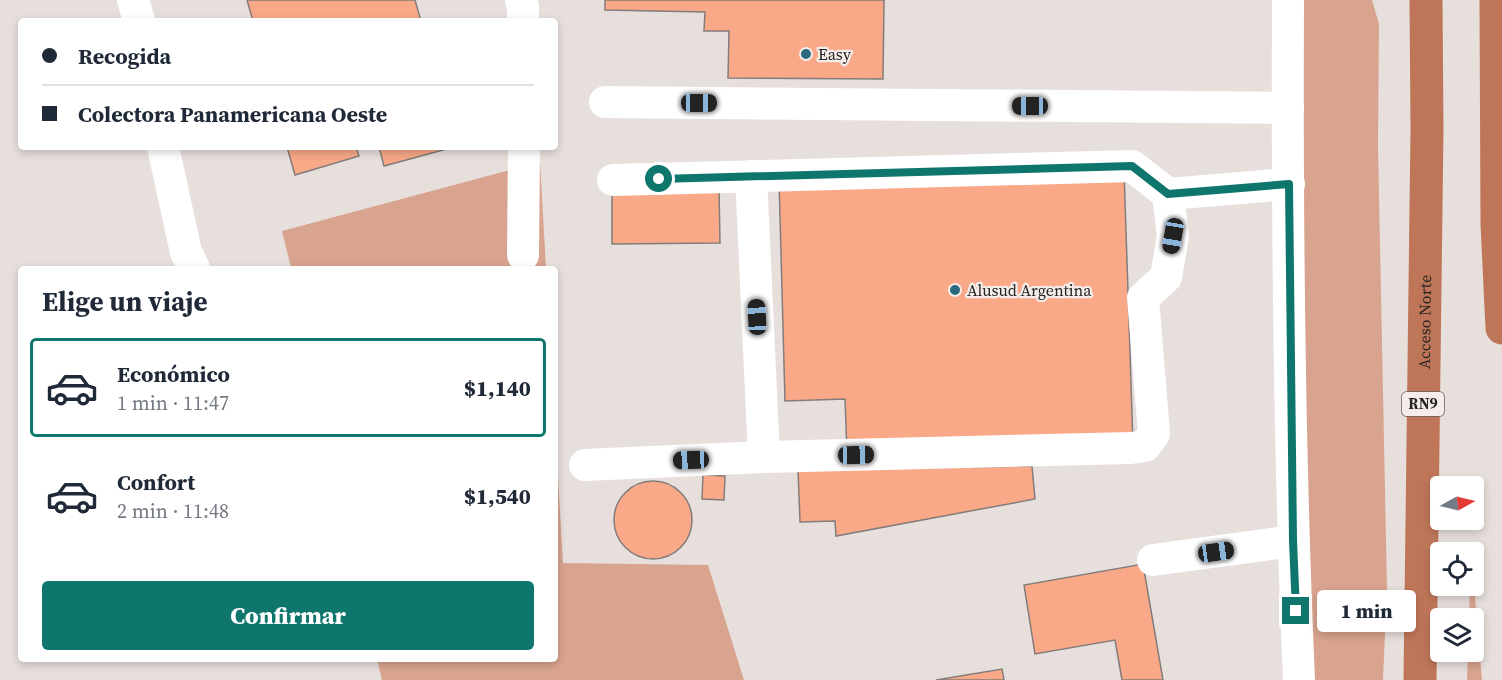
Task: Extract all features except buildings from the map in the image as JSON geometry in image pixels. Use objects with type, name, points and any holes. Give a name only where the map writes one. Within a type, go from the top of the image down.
[{"type":"highway","points":[[1413,0],[1427,129]]},
{"type":"highway","name":"Acceso Norte","points":[[1420,680],[1427,129],[1426,0]]},
{"type":"highway","points":[[1496,0],[1497,224],[1502,328]]},
{"type":"street","points":[[133,0],[138,18]]},
{"type":"street","points":[[1288,0],[1293,541],[1299,680]]},
{"type":"street","points":[[605,102],[1288,108]]},
{"type":"street","points":[[164,150],[186,252],[193,266]]},
{"type":"street","points":[[523,255],[524,150]]},
{"type":"street","points":[[613,180],[1132,166],[1168,194],[1289,184]]},
{"type":"street","points":[[751,177],[764,457]]},
{"type":"street","points":[[585,465],[764,457],[1145,446],[1154,434],[1143,298],[1166,277],[1173,236],[1168,194]]},
{"type":"street","points":[[1153,560],[1293,541]]},
{"type":"shaded area","points":[[1301,0],[1372,0],[1379,24],[1378,146],[1387,589],[1383,680],[1309,680]]},
{"type":"shaded area","points":[[540,162],[546,266],[291,266],[282,231]]},
{"type":"shaded area","points":[[558,476],[563,563],[708,565],[744,680],[382,680],[378,662],[558,662]]},
{"type":"shaded area","points":[[1470,596],[1475,596],[1476,608],[1469,608]]},
{"type":"shaded area","points":[[1468,662],[1480,662],[1482,680],[1467,680]]},
{"type":"place","name":"Easy","points":[[806,54]]},
{"type":"place","name":"Alusud Argentina","points":[[955,290]]},
{"type":"route","points":[[659,179],[1132,166],[1168,194],[1289,184],[1293,541],[1296,611]]}]
